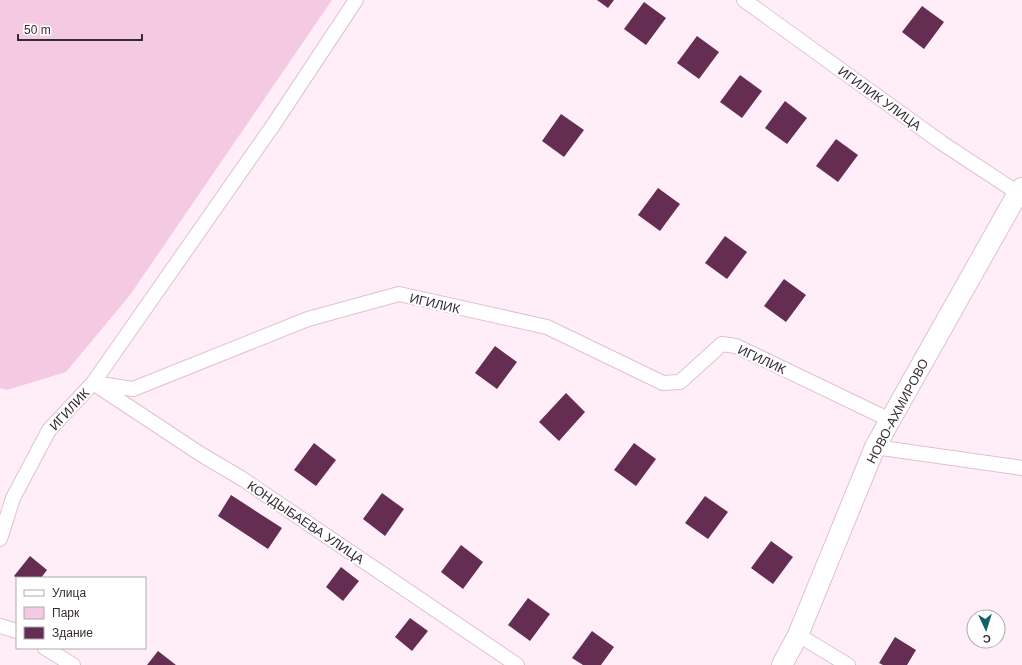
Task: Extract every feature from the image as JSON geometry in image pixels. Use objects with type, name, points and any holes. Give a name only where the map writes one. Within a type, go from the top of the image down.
[{"type":"street","points":[[94,383],[274,124],[356,0]]},
{"type":"street","name":"ИГИЛИК УЛИЦА","points":[[744,0],[942,143],[1020,190]]},
{"type":"street","name":"НОВО-АХМИРОВО","points":[[782,665],[798,635],[875,447],[1020,190]]},
{"type":"street","name":"ИГИЛИК","points":[[0,539],[13,498],[49,430],[94,383],[133,389],[308,319],[399,294],[547,328],[663,383],[680,382],[722,344],[736,346],[890,420]]},
{"type":"street","name":"КОНДЫБАЕВА УЛИЦА","points":[[94,383],[202,455],[241,478],[517,665]]},
{"type":"street","points":[[875,447],[1022,468]]},
{"type":"street","points":[[0,626],[16,630]]},
{"type":"street","points":[[798,635],[848,665]]},
{"type":"street","points":[[47,649],[72,665]]},
{"type":"green space","points":[[0,0],[332,0],[130,295],[66,372],[7,390],[0,388]]},
{"type":"building","points":[[597,0],[614,0],[608,8]]},
{"type":"building","points":[[644,2],[666,18],[646,45],[624,29]]},
{"type":"building","points":[[922,6],[944,22],[924,49],[902,32]]},
{"type":"building","points":[[697,36],[719,52],[699,79],[677,63]]},
{"type":"building","points":[[740,75],[762,91],[742,118],[720,102]]},
{"type":"building","points":[[785,101],[807,118],[787,144],[765,128]]},
{"type":"building","points":[[561,114],[584,130],[564,157],[542,141]]},
{"type":"building","points":[[836,139],[858,155],[838,182],[816,166]]},
{"type":"building","points":[[658,188],[680,204],[660,231],[638,215]]},
{"type":"building","points":[[725,236],[747,252],[727,279],[705,263]]},
{"type":"building","points":[[784,279],[806,295],[786,322],[764,306]]},
{"type":"building","points":[[495,346],[517,362],[497,389],[475,373]]},
{"type":"building","points":[[566,393],[585,412],[559,441],[539,422]]},
{"type":"building","points":[[314,443],[336,460],[316,486],[294,470]]},
{"type":"building","points":[[634,443],[656,459],[636,486],[614,470]]},
{"type":"building","points":[[382,493],[404,509],[385,536],[363,519]]},
{"type":"building","points":[[231,495],[282,528],[268,549],[218,516]]},
{"type":"building","points":[[705,496],[728,512],[708,539],[685,523]]},
{"type":"building","points":[[771,541],[793,557],[773,584],[751,568]]},
{"type":"building","points":[[461,545],[483,562],[463,589],[441,572]]},
{"type":"building","points":[[30,556],[47,570],[42,577],[16,577],[14,576]]},
{"type":"building","points":[[341,567],[359,581],[343,601],[326,587]]},
{"type":"building","points":[[528,598],[550,614],[530,641],[508,625]]},
{"type":"building","points":[[410,618],[428,631],[412,651],[395,637]]},
{"type":"building","points":[[592,631],[614,647],[601,665],[583,665],[572,658]]},
{"type":"building","points":[[895,637],[916,650],[907,665],[883,665],[879,663]]},
{"type":"building","points":[[158,651],[176,665],[147,665]]}]
